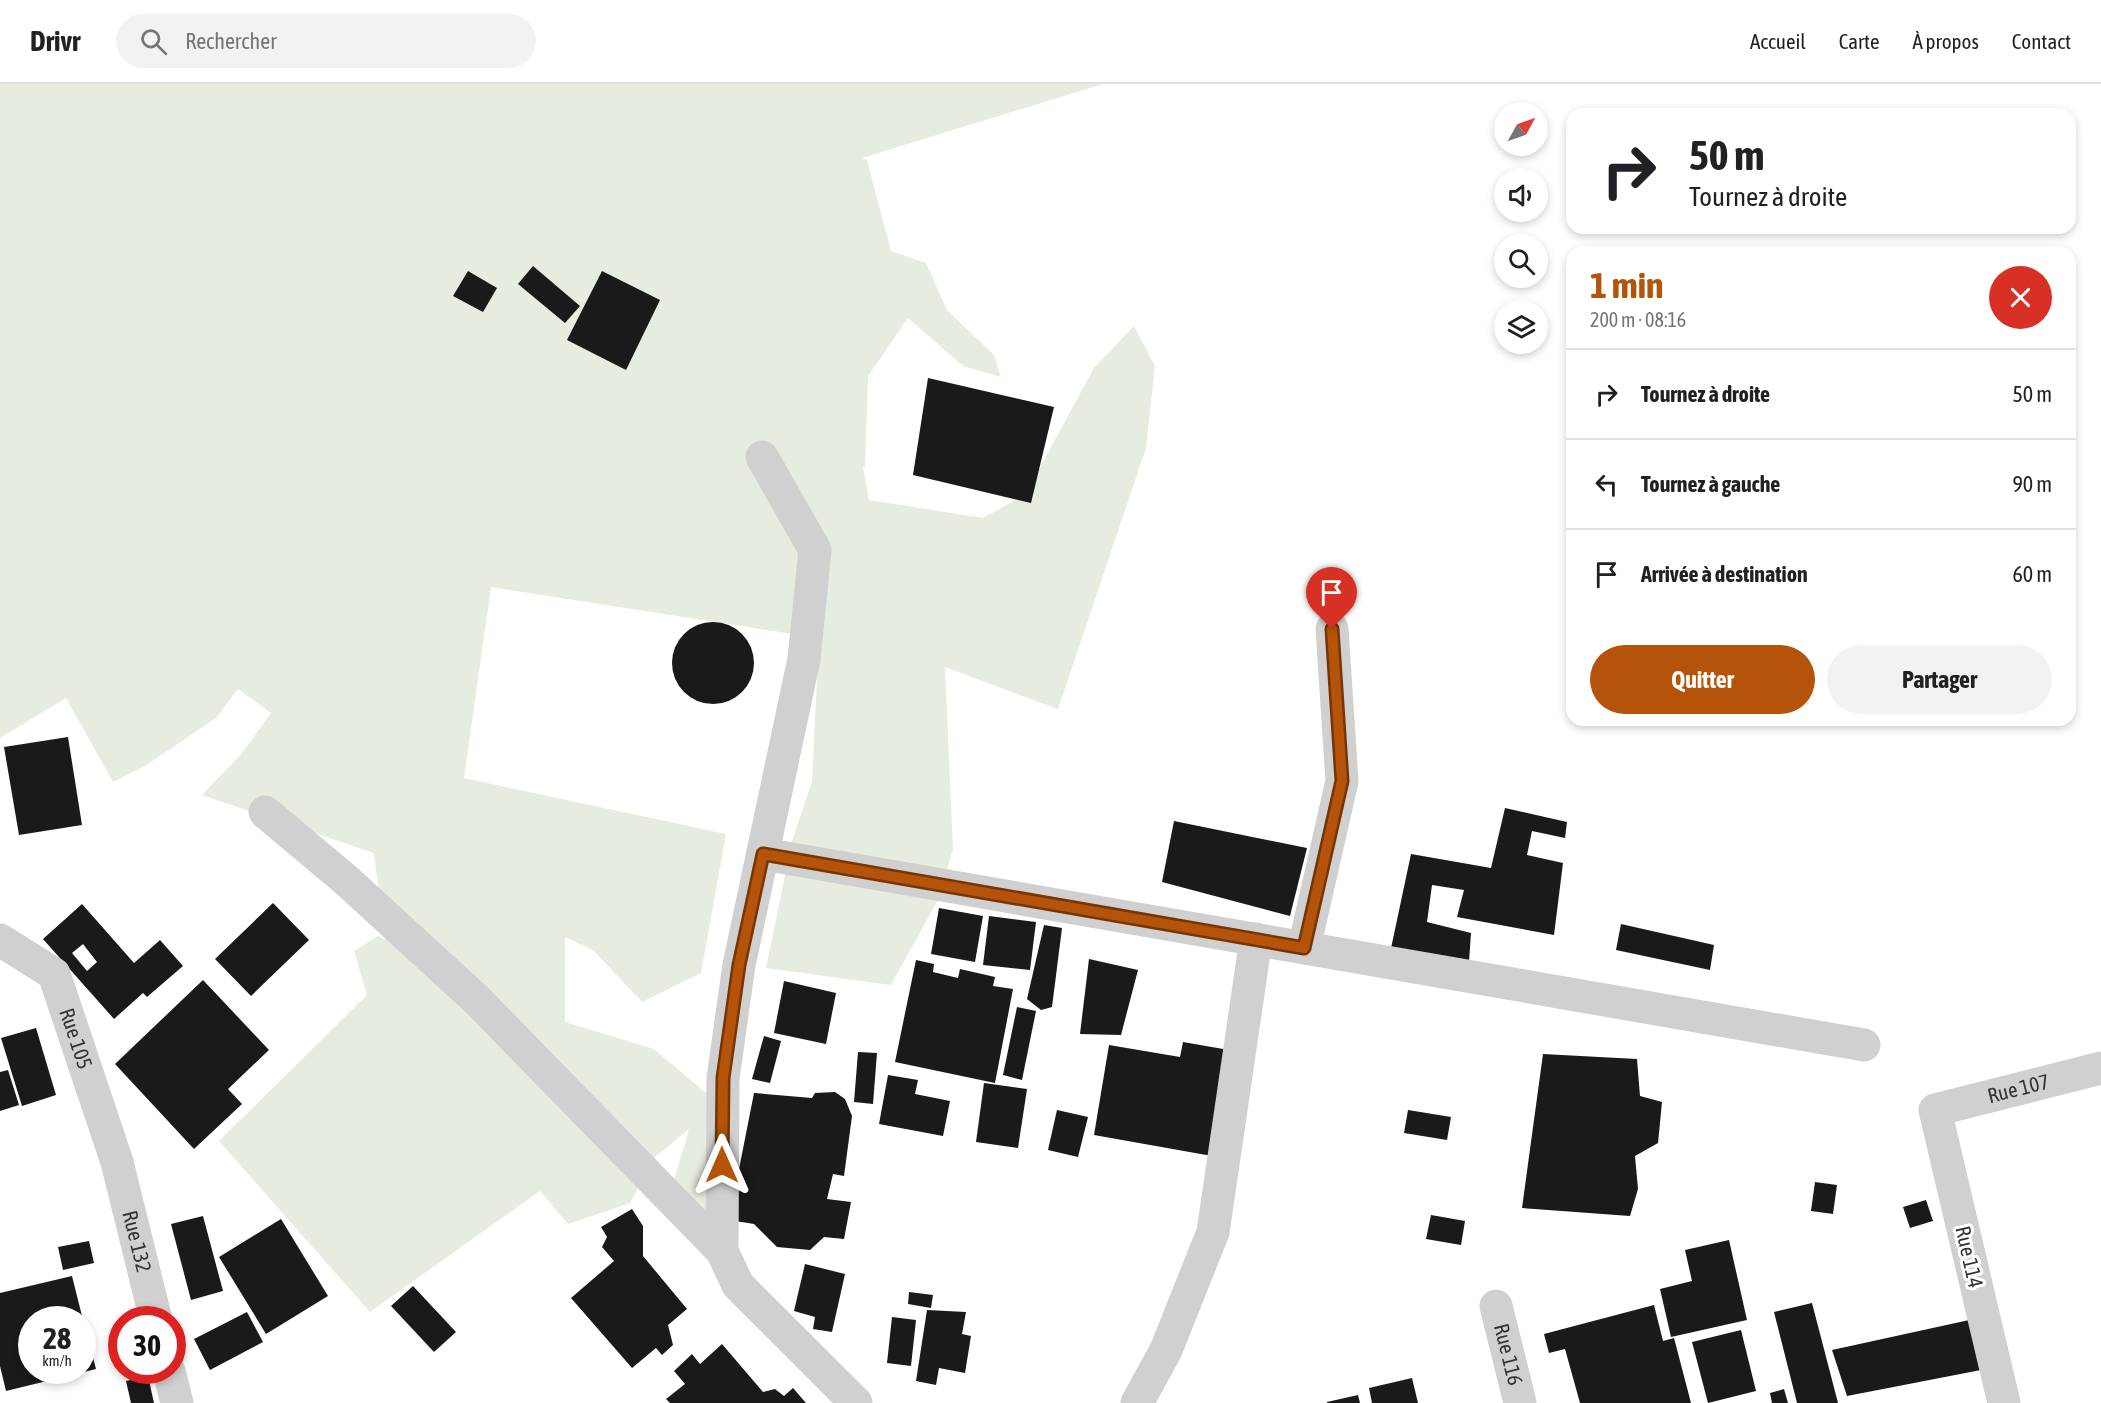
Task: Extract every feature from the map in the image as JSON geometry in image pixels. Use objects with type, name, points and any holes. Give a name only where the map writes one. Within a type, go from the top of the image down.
[{"type":"street","points":[[722,1251],[723,1078],[739,965],[804,659],[815,550],[762,457]]},
{"type":"street","points":[[1304,948],[1342,781],[1332,629]]},
{"type":"street","points":[[265,812],[346,880],[477,1000],[722,1251],[738,1285],[856,1403]]},
{"type":"street","points":[[763,854],[1864,1045]]},
{"type":"street","points":[[1137,1403],[1166,1350],[1213,1232],[1256,939]]},
{"type":"street","name":"Rue 105","points":[[0,940],[54,974],[117,1162]]},
{"type":"street","name":"Rue 107","points":[[1935,1110],[2101,1068]]},
{"type":"street","name":"Rue 114","points":[[1935,1110],[2004,1403]]},
{"type":"street","name":"Rue 132","points":[[117,1162],[153,1306]]},
{"type":"street","name":"Rue 116","points":[[1496,1306],[1520,1403]]},
{"type":"street","points":[[172,1384],[177,1403]]},
{"type":"shaded area","points":[[0,84],[1103,84],[862,158],[867,160],[891,251],[926,263],[947,310],[994,355],[1001,377],[963,366],[908,318],[868,376],[865,467],[863,467],[869,500],[983,518],[1025,495],[1094,368],[1134,326],[1155,366],[1146,448],[1058,709],[945,667],[953,849],[939,898],[891,985],[766,968],[792,841],[812,781],[819,638],[491,587],[464,778],[726,834],[701,973],[642,1002],[593,950],[565,937],[565,1022],[654,1049],[738,1120],[709,1258],[670,1194],[689,1129],[655,1157],[630,1203],[568,1224],[540,1191],[370,1312],[219,1141],[367,995],[354,951],[378,936],[385,939],[374,853],[202,795],[242,753],[271,713],[238,689],[216,718],[145,766],[113,782],[66,698],[0,738]]},
{"type":"building","points":[[533,266],[580,306],[565,323],[518,284]]},
{"type":"building","points":[[468,271],[497,288],[483,312],[453,296]]},
{"type":"building","points":[[602,271],[660,300],[626,370],[567,340]]},
{"type":"building","points":[[928,378],[1054,407],[1031,503],[913,475]]},
{"type":"building","points":[[713,622],[729,626],[742,634],[750,647],[754,663],[750,679],[742,692],[729,700],[713,704],[697,700],[684,692],[676,679],[672,663],[676,647],[684,634],[697,626]]},
{"type":"building","points":[[68,737],[82,825],[19,835],[4,747]]},
{"type":"building","points":[[1505,808],[1567,822],[1565,838],[1532,831],[1527,855],[1563,863],[1554,935],[1457,917],[1464,890],[1432,885],[1427,922],[1471,933],[1468,976],[1390,953],[1411,854],[1491,868]]},
{"type":"building","points":[[1174,821],[1307,848],[1290,916],[1162,882]]},
{"type":"building","points":[[273,903],[309,940],[251,996],[215,959]]},
{"type":"building","points":[[82,904],[134,963],[160,940],[183,966],[147,997],[143,993],[114,1019],[43,939]],"holes":[[[83,944],[97,962],[87,971],[72,953]]]},
{"type":"building","points":[[939,908],[983,916],[975,962],[931,954]]},
{"type":"building","points":[[989,916],[1036,922],[1030,970],[983,965]]},
{"type":"building","points":[[1621,924],[1714,945],[1710,970],[1616,950]]},
{"type":"building","points":[[1044,925],[1062,928],[1052,1007],[1041,1010],[1027,999]]},
{"type":"building","points":[[1089,959],[1138,970],[1121,1035],[1080,1034]]},
{"type":"building","points":[[916,960],[934,964],[933,972],[958,978],[960,969],[995,977],[993,986],[1013,989],[995,1083],[895,1062]]},
{"type":"building","points":[[203,980],[269,1050],[228,1089],[242,1104],[194,1149],[115,1064]]},
{"type":"building","points":[[784,981],[836,993],[826,1044],[774,1033]]},
{"type":"building","points":[[1017,1007],[1036,1011],[1022,1080],[1003,1075]]},
{"type":"building","points":[[36,1028],[56,1095],[22,1106],[1,1038]]},
{"type":"building","points":[[764,1036],[781,1041],[770,1083],[752,1079]]},
{"type":"building","points":[[1183,1042],[1229,1050],[1212,1156],[1094,1135],[1109,1045],[1180,1057]]},
{"type":"building","points":[[858,1052],[877,1053],[873,1104],[854,1102]]},
{"type":"building","points":[[1543,1054],[1637,1059],[1640,1096],[1662,1102],[1658,1143],[1635,1156],[1638,1189],[1630,1216],[1522,1208]]},
{"type":"building","points":[[8,1070],[19,1105],[0,1111],[0,1072]]},
{"type":"building","points":[[888,1075],[918,1080],[915,1094],[950,1101],[943,1136],[879,1124]]},
{"type":"building","points":[[984,1083],[1027,1089],[1018,1148],[976,1142]]},
{"type":"building","points":[[835,1092],[845,1099],[852,1116],[844,1176],[833,1174],[827,1199],[851,1202],[844,1239],[824,1237],[810,1250],[777,1247],[754,1224],[729,1220],[754,1093],[812,1098],[815,1093]]},
{"type":"building","points":[[1057,1110],[1088,1117],[1078,1157],[1048,1150]]},
{"type":"building","points":[[1408,1110],[1451,1117],[1447,1140],[1404,1133]]},
{"type":"building","points":[[1815,1182],[1837,1185],[1833,1214],[1811,1211]]},
{"type":"building","points":[[1926,1200],[1933,1221],[1910,1228],[1903,1207]]},
{"type":"building","points":[[632,1209],[643,1226],[643,1256],[687,1309],[668,1325],[673,1345],[662,1355],[656,1348],[632,1368],[571,1298],[614,1261],[602,1247],[607,1237],[601,1227]]},
{"type":"building","points":[[1431,1215],[1465,1221],[1461,1245],[1426,1239]]},
{"type":"building","points":[[203,1216],[223,1291],[191,1300],[171,1224]]},
{"type":"building","points":[[281,1219],[328,1296],[266,1334],[219,1257]]},
{"type":"building","points":[[1729,1240],[1747,1320],[1671,1337],[1660,1289],[1692,1281],[1685,1250]]},
{"type":"building","points":[[89,1241],[94,1263],[63,1270],[58,1247]]},
{"type":"building","points":[[805,1264],[845,1274],[832,1332],[813,1329],[815,1317],[794,1311]]},
{"type":"building","points":[[72,1276],[80,1306],[18,1306],[18,1384],[35,1384],[6,1391],[0,1366],[0,1293]]},
{"type":"building","points":[[413,1286],[456,1332],[434,1352],[391,1306]]},
{"type":"building","points":[[909,1292],[933,1295],[931,1308],[908,1304]]},
{"type":"building","points":[[1812,1303],[1838,1403],[1797,1403],[1774,1312]]},
{"type":"building","points":[[1654,1305],[1663,1341],[1674,1338],[1691,1403],[1580,1403],[1565,1349],[1549,1353],[1544,1334]]},
{"type":"building","points":[[927,1310],[966,1312],[962,1334],[971,1336],[965,1373],[939,1368],[936,1385],[916,1381]]},
{"type":"building","points":[[247,1312],[263,1342],[210,1370],[194,1339]]},
{"type":"building","points":[[892,1317],[916,1320],[911,1366],[887,1363]]},
{"type":"building","points":[[1983,1317],[1981,1370],[1847,1396],[1832,1350]]},
{"type":"building","points":[[1741,1330],[1756,1391],[1708,1403],[1692,1342]]},
{"type":"building","points":[[722,1344],[763,1392],[775,1389],[784,1396],[793,1388],[806,1403],[670,1403],[666,1399],[685,1384],[674,1371],[692,1354],[700,1364]]},
{"type":"building","points":[[1412,1378],[1418,1403],[1372,1403],[1369,1388]]},
{"type":"building","points":[[127,1384],[150,1384],[154,1403],[131,1403]]},
{"type":"building","points":[[1784,1389],[1788,1403],[1772,1403],[1770,1393]]},
{"type":"building","points":[[1358,1395],[1360,1403],[1327,1403],[1327,1402]]},
{"type":"route","points":[[722,1165],[723,1078],[739,965],[763,854],[1304,948],[1342,781],[1332,629]]}]
